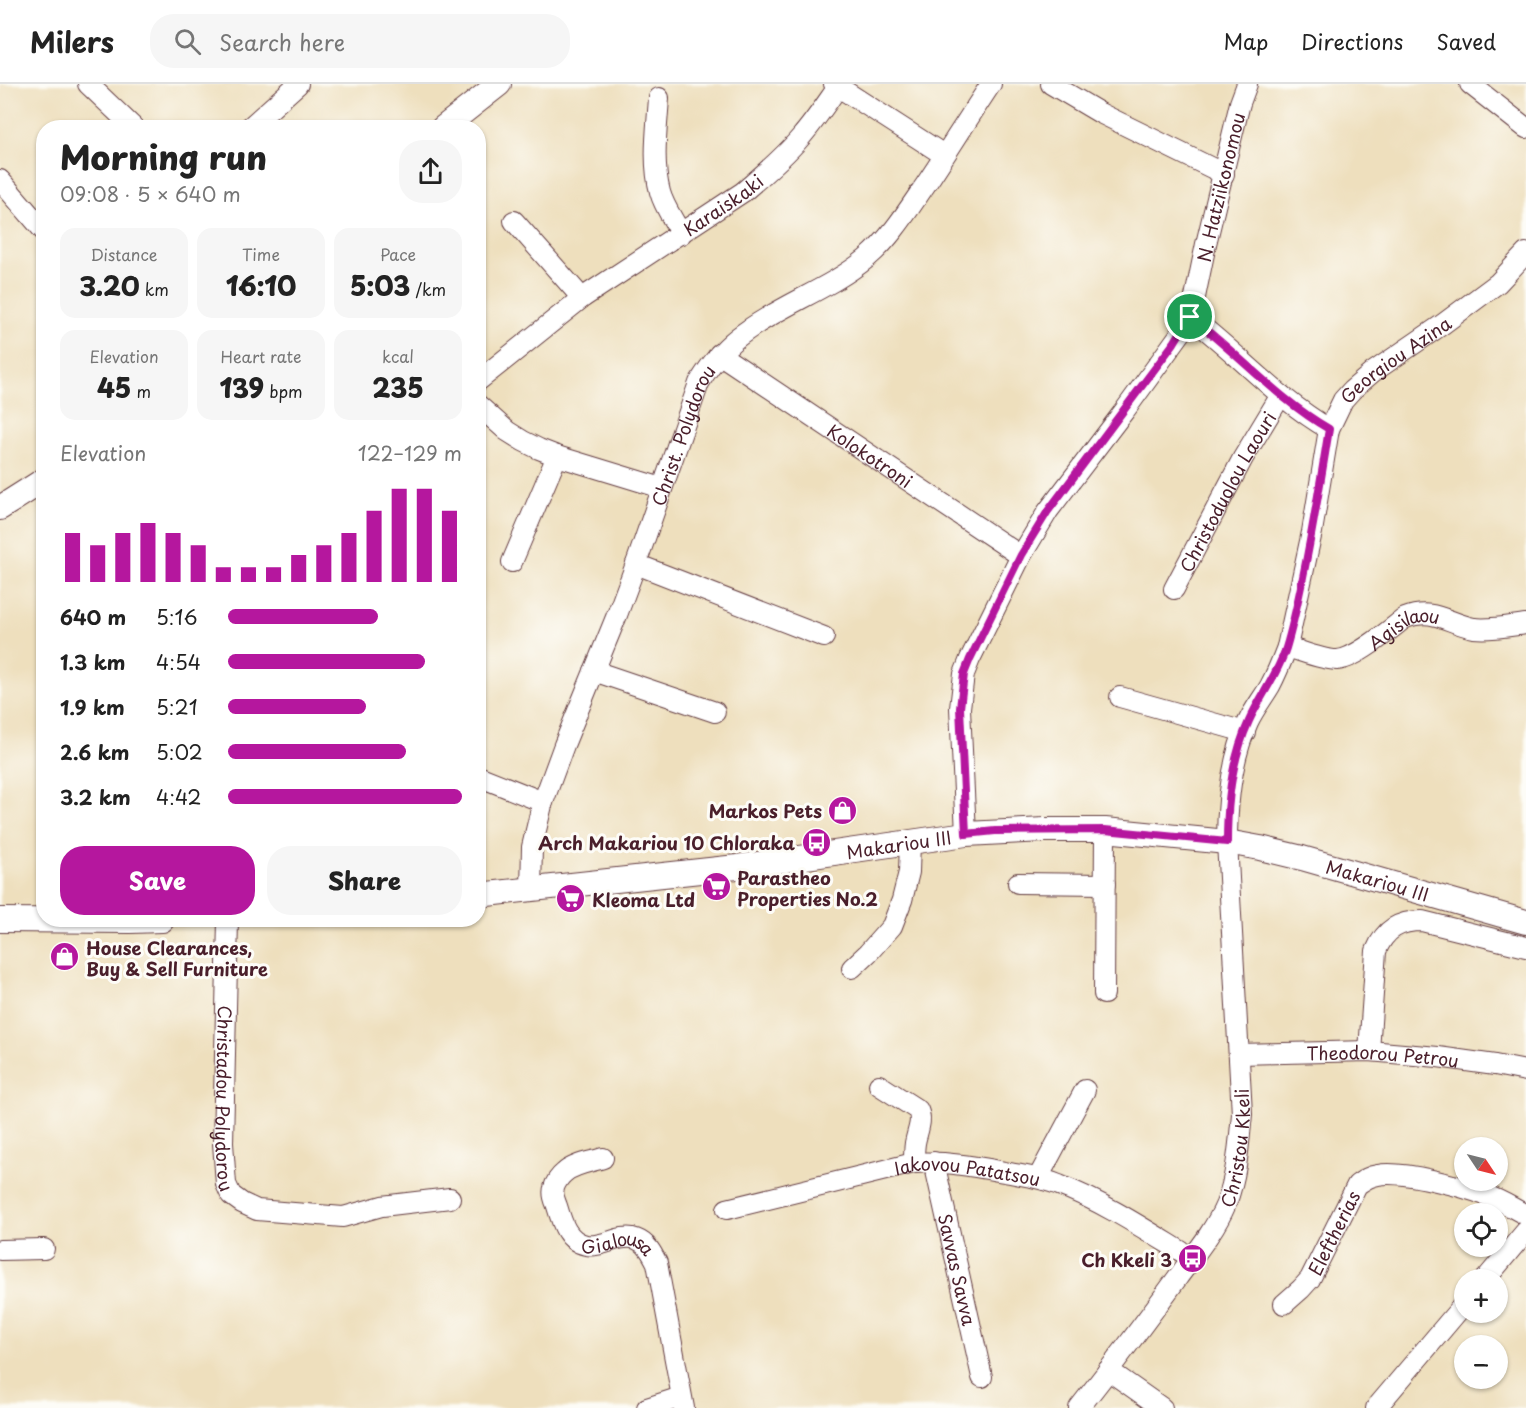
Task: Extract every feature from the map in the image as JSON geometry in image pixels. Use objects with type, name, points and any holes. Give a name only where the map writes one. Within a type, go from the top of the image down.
[{"type":"main road","points":[[452,120],[499,84]]},
{"type":"main road","points":[[0,508],[36,485]]},
{"type":"main road","name":"Makariou III","points":[[486,894],[737,867],[966,834],[995,831],[1105,830],[1227,842],[1302,858],[1526,922]]},
{"type":"main road","points":[[0,920],[36,920]]},
{"type":"street","points":[[88,84],[126,120]]},
{"type":"street","points":[[258,120],[298,84]]},
{"type":"street","name":"Christ. Polydorou","points":[[531,890],[532,847],[543,802],[636,564],[699,382],[719,354],[744,332],[827,286],[867,258],[907,211],[991,84]]},
{"type":"street","points":[[1051,84],[1100,113],[1224,174]]},
{"type":"street","name":"N. Hatziikonomou","points":[[966,834],[960,729],[961,690],[964,674],[1021,555],[1048,511],[1174,343],[1190,317],[1240,103],[1247,84]]},
{"type":"street","points":[[1470,84],[1526,128]]},
{"type":"street","points":[[836,85],[944,155]]},
{"type":"street","name":"Karaiskaki","points":[[486,375],[582,298],[743,192],[767,172],[801,137],[813,123],[836,85]]},
{"type":"street","points":[[659,98],[656,155],[660,192],[681,234]]},
{"type":"street","points":[[0,180],[36,222]]},
{"type":"street","points":[[514,221],[582,298]]},
{"type":"street","name":"Georgiou Azina","points":[[1227,842],[1229,798],[1236,765],[1245,732],[1271,684],[1287,647],[1312,532],[1329,429],[1342,400],[1373,372],[1498,283],[1526,253]]},
{"type":"street","points":[[1190,317],[1221,341],[1301,412],[1329,429]]},
{"type":"street","name":"Kolokotroni","points":[[719,354],[1021,555]]},
{"type":"street","name":"Christoduolou Laouri","points":[[1174,589],[1243,458],[1281,395]]},
{"type":"street","points":[[486,412],[507,431],[523,441],[557,456],[662,488]]},
{"type":"street","points":[[512,562],[557,456]]},
{"type":"street","points":[[636,564],[824,637]]},
{"type":"street","name":"Agisilaou","points":[[1287,647],[1329,659],[1345,659],[1363,649],[1405,618],[1413,615],[1434,615],[1480,628],[1526,624]]},
{"type":"street","points":[[594,671],[716,711]]},
{"type":"street","points":[[1120,697],[1245,732]]},
{"type":"street","points":[[486,779],[543,802]]},
{"type":"street","points":[[1104,994],[1105,830]]},
{"type":"street","points":[[852,968],[892,926],[909,872],[910,842]]},
{"type":"street","name":"Christou Kkeli","points":[[1079,1408],[1216,1223],[1233,1179],[1242,1114],[1227,842]]},
{"type":"street","points":[[1018,883],[1105,884]]},
{"type":"street","points":[[1369,1051],[1376,951],[1384,937],[1398,925],[1408,921],[1422,921],[1526,947]]},
{"type":"street","name":"Christadou Polydorou","points":[[228,927],[223,1143],[226,1184],[231,1195],[258,1210],[343,1217],[382,1206],[450,1198]]},
{"type":"street","name":"Theodorou Petrou","points":[[1239,1054],[1369,1051],[1438,1057],[1526,1071]]},
{"type":"street","points":[[879,1085],[918,1110],[920,1114],[915,1140],[914,1163]]},
{"type":"street","points":[[1038,1179],[1085,1090]]},
{"type":"street","name":"Gialousa","points":[[603,1158],[569,1168],[556,1183],[553,1189],[554,1197],[563,1226],[569,1235],[585,1245],[630,1237],[639,1240],[652,1252],[657,1263],[683,1402]]},
{"type":"street","name":"Iakovou Patatsou","points":[[727,1209],[914,1163],[934,1162],[974,1166],[1058,1184],[1124,1217],[1192,1258]]},
{"type":"street","name":"Savvas Savva","points":[[934,1162],[982,1377]]},
{"type":"street","name":"Eleftherias","points":[[1284,1304],[1310,1279],[1357,1185],[1366,1178],[1391,1174],[1431,1181],[1491,1196],[1526,1215]]},
{"type":"street","points":[[1494,1269],[1526,1231]]},
{"type":"street","points":[[0,1251],[44,1249]]},
{"type":"street","points":[[1376,1408],[1454,1316]]},
{"type":"street","points":[[1108,1370],[1162,1408]]},
{"type":"street","points":[[647,1408],[683,1402]]},
{"type":"place","name":"Markos Pets","points":[[843,810]]},
{"type":"place","name":"Arch Makariou 10 Chloraka","points":[[816,842]]},
{"type":"place","name":"Parastheo Properties No.2","points":[[716,887]]},
{"type":"place","name":"Kleoma Ltd","points":[[571,899]]},
{"type":"place","name":"House Clearances, Buy & Sell Furniture","points":[[65,957]]},
{"type":"place","name":"Ch Kkeli 3","points":[[1193,1259]]},
{"type":"route","points":[[1190,317],[1221,341],[1301,412],[1329,429],[1312,532],[1287,647],[1271,684],[1248,722],[1229,798],[1227,842],[1105,830],[995,831],[966,834],[960,708],[964,674],[970,659],[1034,532],[1174,343],[1190,317]]}]
